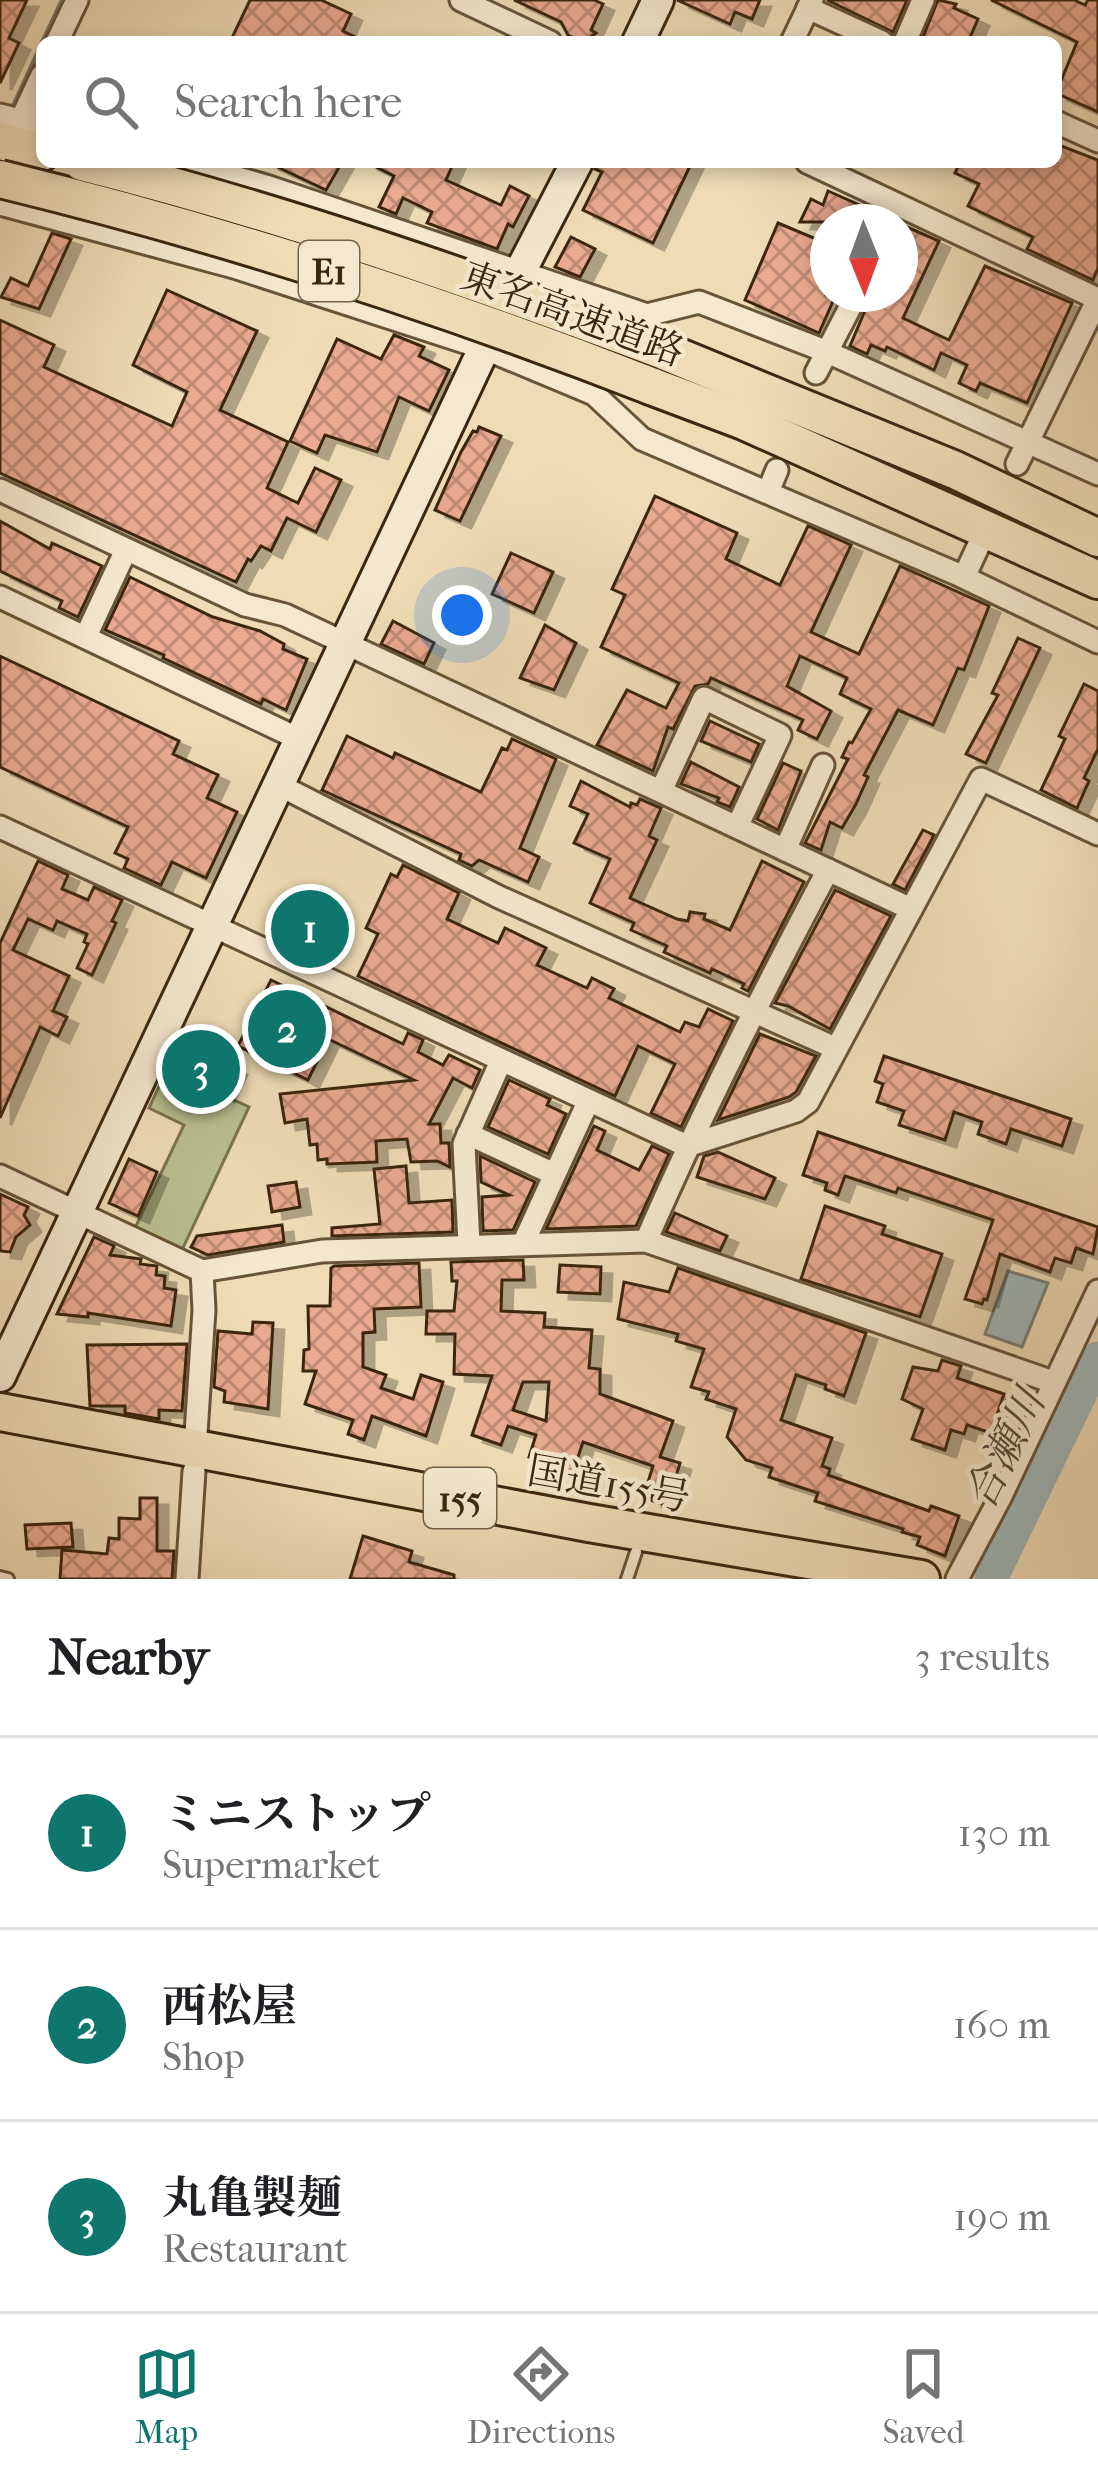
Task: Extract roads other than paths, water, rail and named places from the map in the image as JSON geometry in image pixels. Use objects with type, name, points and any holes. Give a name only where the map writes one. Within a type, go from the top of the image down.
[{"type":"highway","name":"東名高速道路","points":[[103,168],[427,265],[664,350],[955,470],[1098,538]]},
{"type":"highway","name":"東名高速道路","points":[[0,179],[262,249],[414,298],[744,421],[1098,580]]},
{"type":"highway","name":"国道155号","points":[[0,1412],[632,1565],[787,1579]]},
{"type":"highway","name":"国道155号","points":[[0,1434],[589,1522],[921,1579]]},
{"type":"street","points":[[60,36],[76,0]]},
{"type":"street","points":[[641,36],[658,0]]},
{"type":"street","points":[[908,36],[923,0]]},
{"type":"street","points":[[470,2],[538,36]]},
{"type":"street","points":[[796,36],[810,4],[871,36]]},
{"type":"street","points":[[16,126],[36,87]]},
{"type":"street","points":[[1062,125],[1098,141]]},
{"type":"street","points":[[114,233],[130,168]]},
{"type":"street","points":[[202,168],[647,315],[699,302],[825,351],[1098,474]]},
{"type":"street","points":[[0,1376],[521,270],[575,168]]},
{"type":"street","points":[[817,168],[878,204]]},
{"type":"street","points":[[233,267],[266,186]]},
{"type":"street","points":[[0,204],[233,267],[485,349],[594,394],[643,439],[964,577],[1098,642]]},
{"type":"street","points":[[918,223],[1098,299],[1017,464]]},
{"type":"street","points":[[816,373],[849,312]]},
{"type":"street","points":[[768,493],[777,470]]},
{"type":"street","points":[[0,490],[245,605],[285,615],[910,909]]},
{"type":"street","points":[[964,577],[982,538]]},
{"type":"street","points":[[86,636],[126,550]]},
{"type":"street","points":[[0,597],[299,739]]},
{"type":"street","points":[[661,791],[704,698],[780,735],[737,827]]},
{"type":"street","points":[[785,850],[823,765]]},
{"type":"street","points":[[0,827],[687,1146],[796,1111],[808,1102],[981,779],[1098,834]]},
{"type":"street","points":[[277,784],[500,896],[835,1048]]},
{"type":"street","points":[[646,1241],[753,1010],[827,870]]},
{"type":"street","points":[[469,1244],[464,1144],[501,1061]]},
{"type":"street","points":[[523,1244],[588,1102]]},
{"type":"street","points":[[468,1134],[554,1174]]},
{"type":"street","points":[[0,1176],[202,1271],[322,1251],[646,1241],[1053,1382]]},
{"type":"street","points":[[187,1579],[204,1310],[202,1271]]},
{"type":"street","points":[[957,1579],[1098,1291]]},
{"type":"water","points":[[1008,1271],[1048,1283],[1022,1347],[985,1334]]},
{"type":"waterway","points":[[46,36],[63,0]]},
{"type":"waterway","points":[[12,110],[36,58]]},
{"type":"waterway","name":"合瀬川","points":[[991,1579],[1098,1358]]},
{"type":"place","name":"ミニストップ","points":[[310,929]]},
{"type":"place","name":"西松屋","points":[[287,1029]]},
{"type":"place","name":"丸亀製麺","points":[[201,1069]]}]
